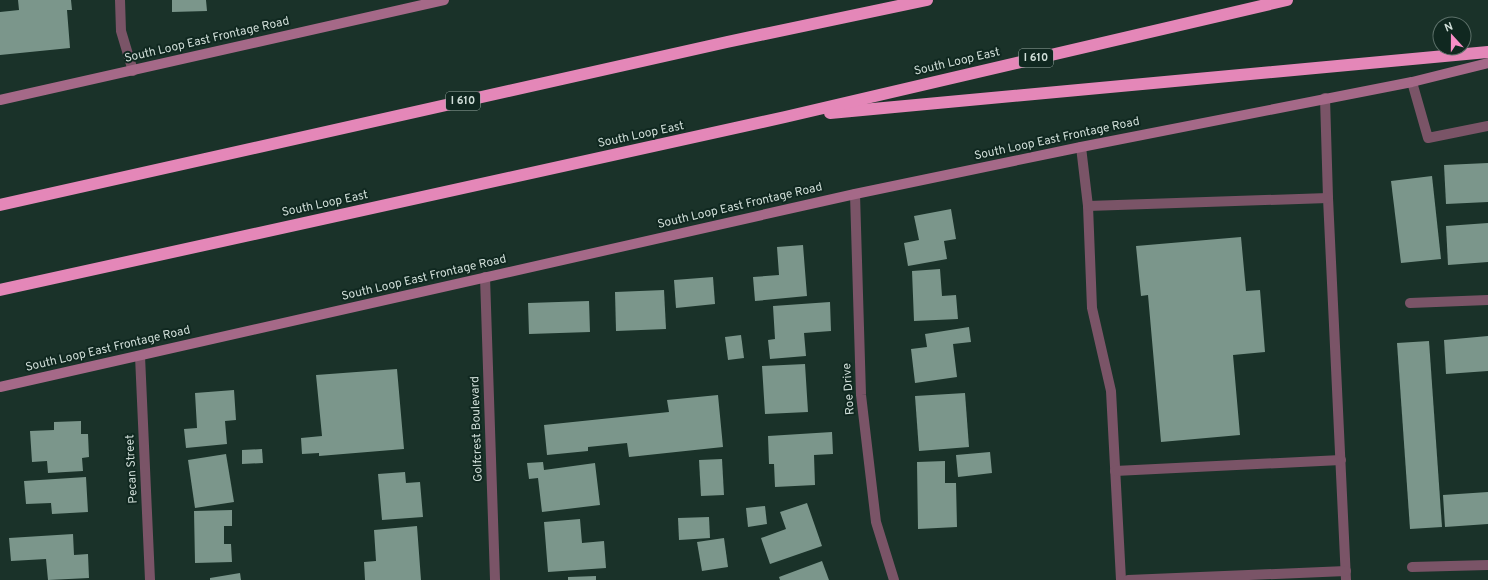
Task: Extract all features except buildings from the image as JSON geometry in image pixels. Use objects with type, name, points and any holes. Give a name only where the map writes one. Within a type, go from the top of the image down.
[{"type":"highway","points":[[898,6],[914,0]]},
{"type":"highway","name":"I 610","points":[[0,205],[727,42],[927,0]]},
{"type":"highway","name":"South Loop East","points":[[0,290],[785,117],[1287,0]]},
{"type":"highway","points":[[785,117],[1488,52]]},
{"type":"main road","name":"South Loop East Frontage Road","points":[[0,100],[444,0]]},
{"type":"main road","name":"South Loop East Frontage Road","points":[[0,387],[855,194],[1081,147],[1412,82],[1488,63]]},
{"type":"street","points":[[120,0],[121,31],[133,71]]},
{"type":"street","points":[[1412,82],[1428,138],[1488,126]]},
{"type":"street","points":[[1128,580],[1346,576],[1328,198],[1325,98]]},
{"type":"street","points":[[1081,147],[1088,206],[1092,308],[1111,391],[1120,580]]},
{"type":"street","name":"Roe Drive","points":[[855,194],[861,395],[876,522],[894,580]]},
{"type":"street","points":[[1088,206],[1328,198]]},
{"type":"street","name":"Golfcrest Boulevard","points":[[485,277],[495,580]]},
{"type":"street","points":[[1410,303],[1488,300]]},
{"type":"street","name":"Pecan Street","points":[[140,356],[150,580]]},
{"type":"street","points":[[1115,471],[1341,460]]},
{"type":"street","points":[[1412,567],[1488,565]]}]
